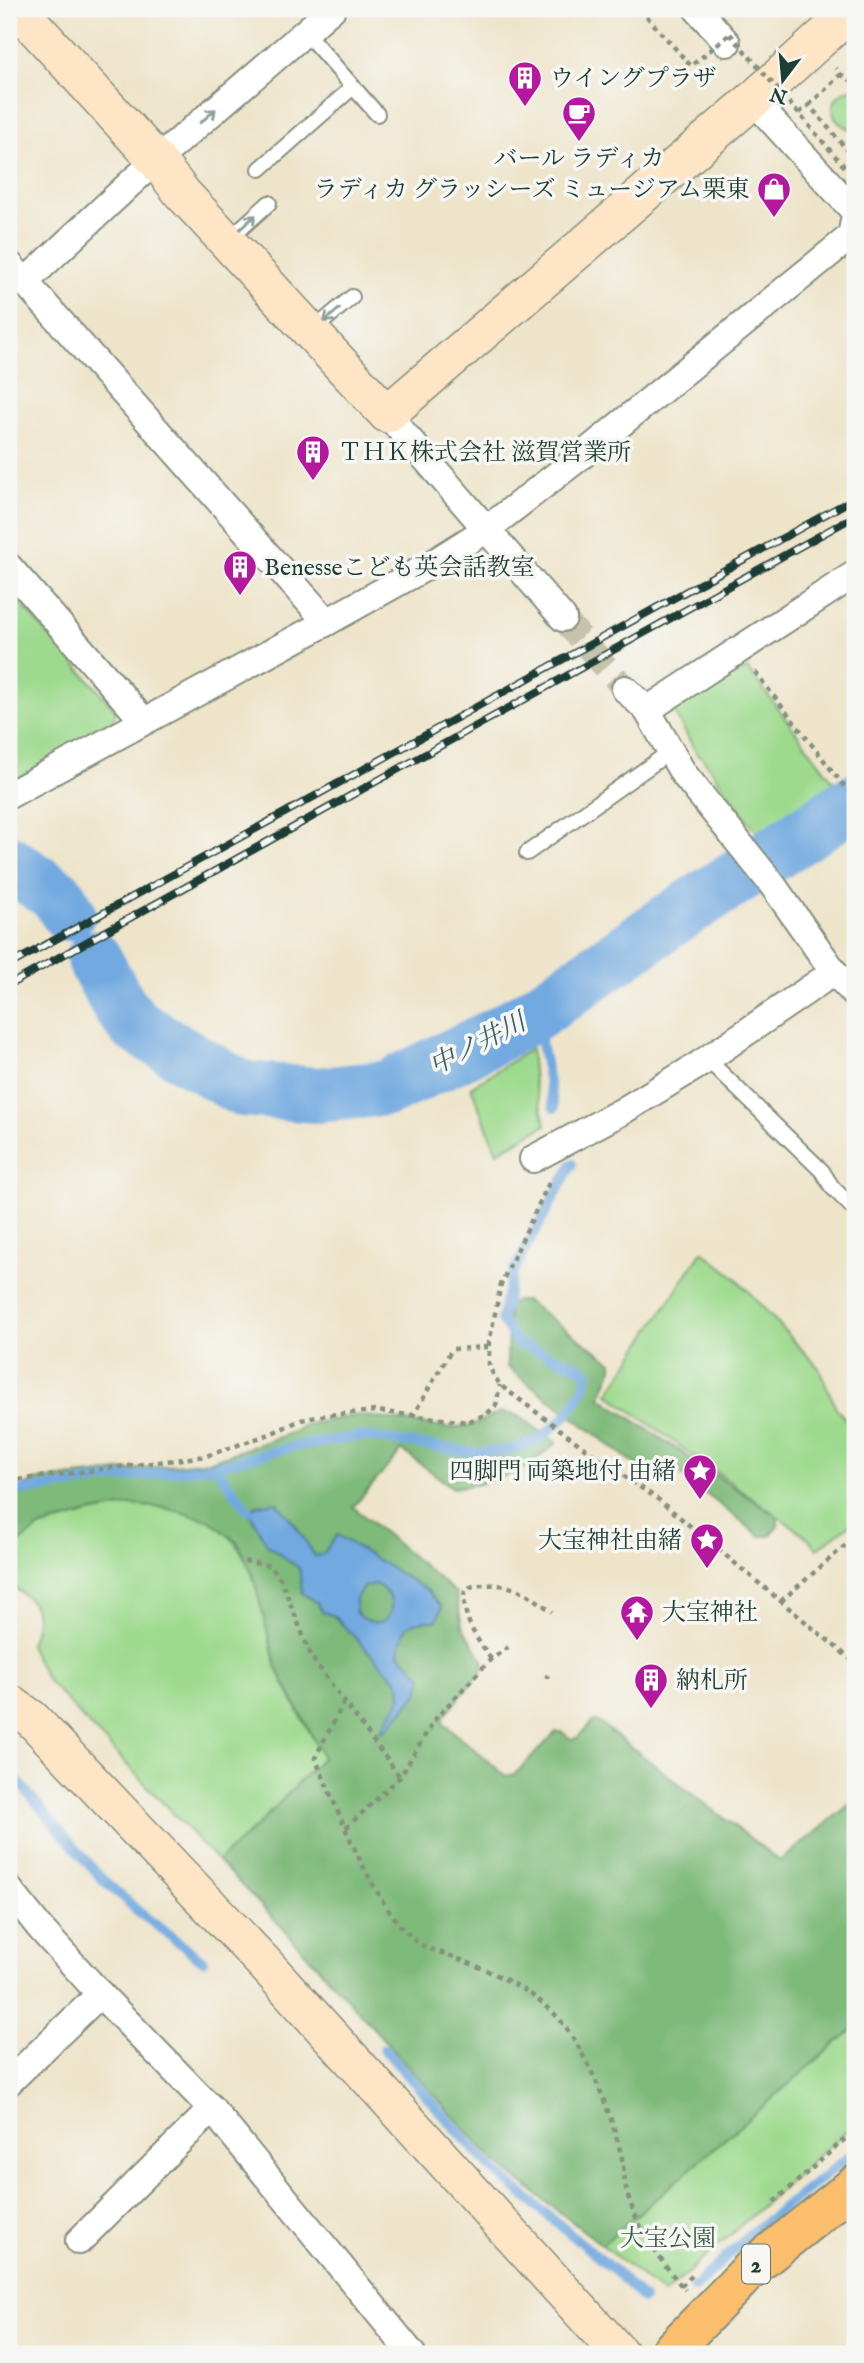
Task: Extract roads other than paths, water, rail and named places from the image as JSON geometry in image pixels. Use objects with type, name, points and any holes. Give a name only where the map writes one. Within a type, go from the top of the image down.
[{"type":"main road","name":"2","points":[[668,2354],[755,2265],[855,2185]]},
{"type":"street","points":[[18,9],[227,242],[387,414],[563,618]]},
{"type":"street","points":[[327,622],[17,273],[157,161],[332,9]]},
{"type":"street","points":[[697,9],[727,43]]},
{"type":"street","points":[[387,414],[850,20]]},
{"type":"street","points":[[9,795],[435,562],[487,529],[596,444],[851,236],[855,214],[754,100]]},
{"type":"street","points":[[9,568],[143,720]]},
{"type":"street","points":[[647,710],[855,574]]},
{"type":"street","points":[[533,1159],[621,1112],[707,1059],[848,983],[684,773],[647,710],[625,690]]},
{"type":"street","points":[[9,1703],[32,1720],[265,1964],[620,2354]]},
{"type":"street","points":[[9,1889],[40,1928],[100,1994],[212,2109],[412,2354]]},
{"type":"street","points":[[9,2082],[100,1994]]},
{"type":"street","points":[[79,2241],[212,2109]]},
{"type":"lane","points":[[304,32],[377,114]]},
{"type":"lane","points":[[260,169],[353,87]]},
{"type":"lane","points":[[227,242],[270,203]]},
{"type":"lane","points":[[311,332],[352,296]]},
{"type":"lane","points":[[527,853],[671,751]]},
{"type":"lane","points":[[707,1059],[822,1171],[855,1210]]},
{"type":"water","points":[[276,1502],[294,1523],[315,1556],[323,1554],[337,1535],[428,1591],[442,1607],[436,1621],[418,1622],[404,1631],[399,1654],[423,1677],[418,1694],[386,1729],[379,1733],[401,1698],[400,1684],[334,1616],[322,1612],[317,1603],[302,1593],[299,1568],[268,1546],[248,1510]],"holes":[[[375,1584],[385,1591],[391,1607],[384,1620],[367,1620],[356,1613],[356,1599],[363,1587]]]},
{"type":"waterway","name":"中ノ井川","points":[[94,959],[119,1005],[134,1025],[242,1089],[317,1095],[388,1088],[493,1037],[535,1013],[669,921],[855,801]]},
{"type":"waterway","name":"中ノ井川","points":[[9,863],[58,896],[68,913]]},
{"type":"waterway","points":[[535,1013],[554,1108]]},
{"type":"waterway","points":[[215,1466],[292,1447],[362,1436],[476,1453],[508,1450],[539,1440],[568,1414],[584,1388],[588,1373],[580,1367],[517,1343],[501,1320],[513,1272],[572,1164]]},
{"type":"waterway","points":[[9,1492],[215,1466],[248,1510]]},
{"type":"waterway","points":[[9,1771],[100,1877],[139,1912],[203,1961]]},
{"type":"waterway","points":[[384,2049],[490,2167],[616,2272],[643,2299]]},
{"type":"waterway","points":[[694,2288],[753,2232],[855,2152]]},
{"type":"tunnel","points":[[563,618],[625,689]]},
{"type":"railway","points":[[9,965],[855,498]]},
{"type":"railway","points":[[9,985],[855,516]]},
{"type":"place","name":"ウイングプラザ","points":[[525,108]]},
{"type":"place","name":"バール ラディカ","points":[[579,143]]},
{"type":"place","name":"ラディカ グラッシーズ ミュージアム栗東","points":[[774,219]]},
{"type":"place","name":"ＴＨＫ株式会社 滋賀営業所","points":[[313,482]]},
{"type":"place","name":"Benesseこども英会話教室","points":[[240,597]]},
{"type":"place","name":"四脚門 両築地付 由緒","points":[[700,1501]]},
{"type":"place","name":"大宝神社由緒","points":[[707,1570]]},
{"type":"place","name":"大宝神社","points":[[637,1642]]},
{"type":"place","name":"納札所","points":[[651,1710]]},
{"type":"park label","name":"大宝公園","points":[[668,2238]]}]
